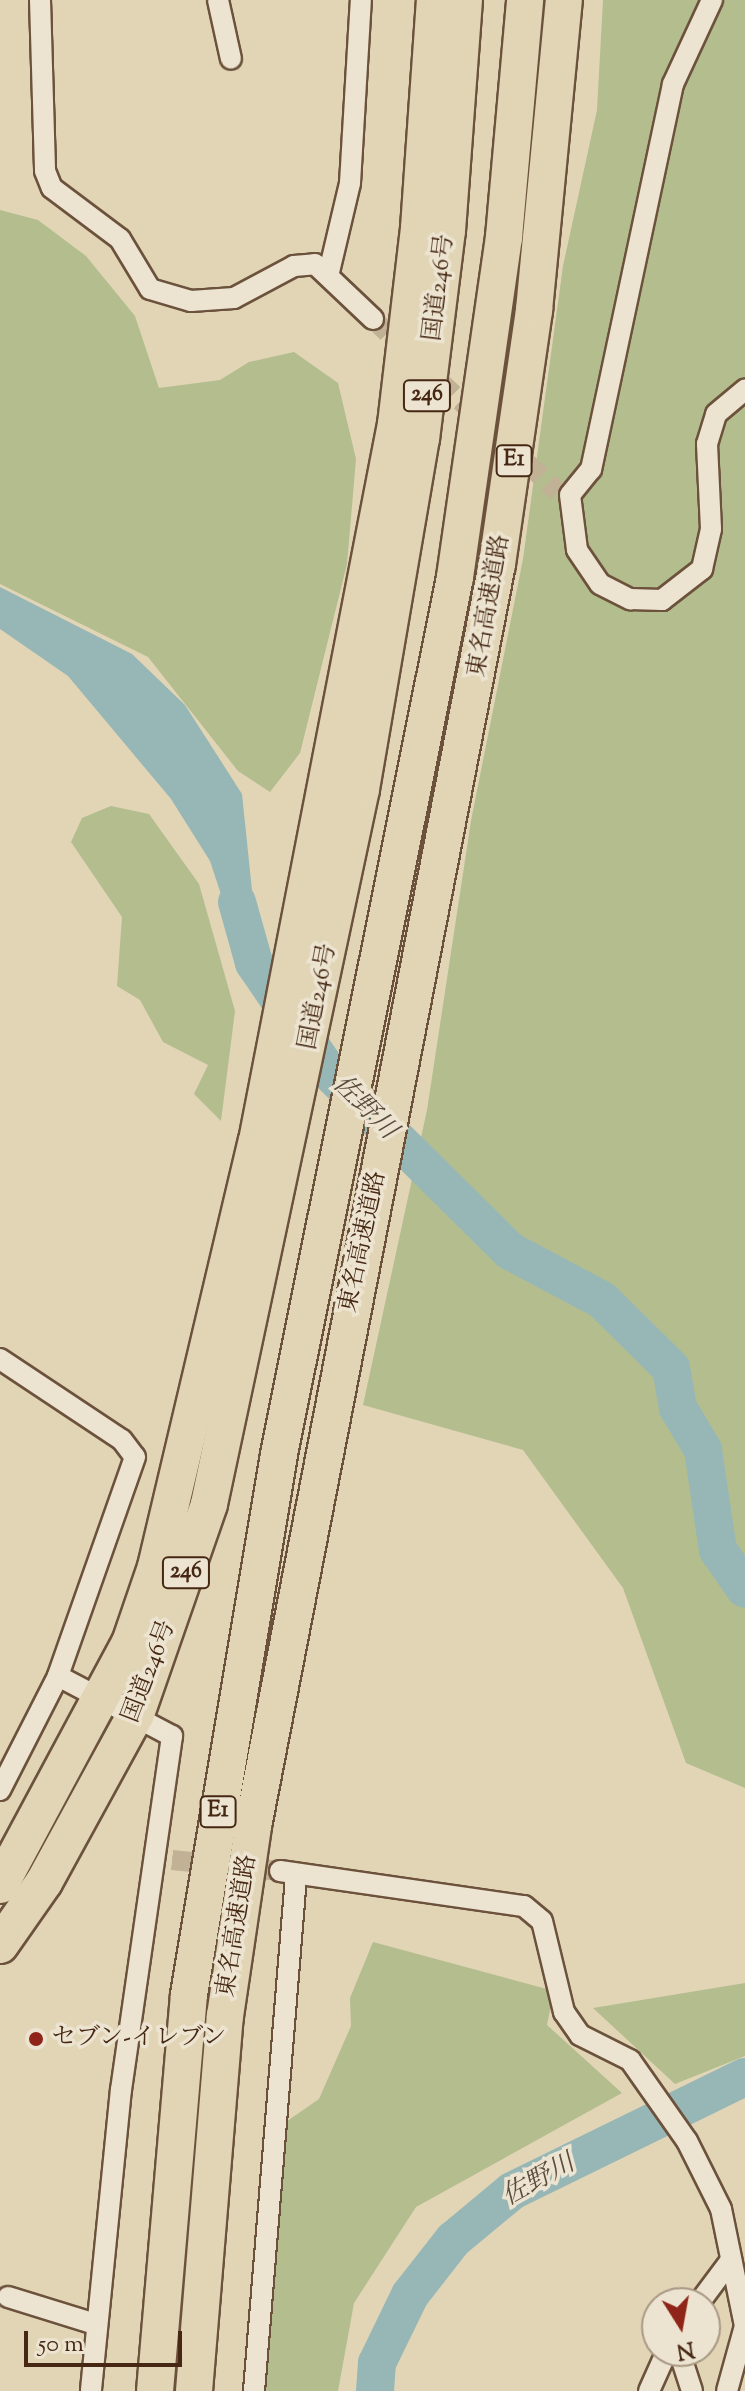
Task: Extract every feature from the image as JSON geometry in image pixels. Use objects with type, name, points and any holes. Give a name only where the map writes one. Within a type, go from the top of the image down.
[{"type":"highway","name":"国道246号","points":[[0,1945],[44,1882],[136,1714],[209,1504],[284,1167],[345,783],[396,424],[419,228],[435,0]]},
{"type":"highway","name":"国道246号","points":[[0,1885],[100,1702],[156,1567],[345,783],[423,424],[447,231],[464,0]]},
{"type":"highway","name":"東名高速道路","points":[[155,2391],[189,1995],[279,1454],[398,881],[479,423],[525,0]]},
{"type":"highway","name":"東名高速道路","points":[[194,2391],[225,2016],[356,1279],[432,918],[516,448],[564,0]]},
{"type":"street","points":[[40,0],[45,171],[52,188],[120,239],[150,289],[191,301],[234,298],[303,264],[329,272],[373,319]]},
{"type":"street","points":[[218,0],[231,59]]},
{"type":"street","points":[[329,272],[350,183],[361,0]]},
{"type":"street","points":[[712,0],[673,84],[591,469],[564,494],[577,550],[600,584],[630,599],[662,600],[702,569],[711,529],[707,444],[716,414],[745,390]]},
{"type":"street","points":[[0,1359],[122,1440],[135,1457],[58,1676],[0,1790]]},
{"type":"street","points":[[58,1676],[100,1702],[136,1714],[172,1736],[162,1859],[95,2324],[91,2391]]},
{"type":"street","points":[[254,2391],[288,1874],[524,1906],[542,1921],[553,1946],[564,2012],[580,2035],[630,2060],[687,2141],[721,2209],[745,2326],[727,2391]]},
{"type":"street","points":[[711,2287],[731,2260]]},
{"type":"street","points":[[8,2297],[95,2324]]},
{"type":"street","points":[[649,2391],[660,2367]]},
{"type":"street","points":[[684,2367],[692,2391]]},
{"type":"green space","points":[[603,0],[745,0],[745,1788],[686,1763],[623,1588],[523,1450],[363,1405],[427,1110],[471,821],[523,559],[563,266],[597,110]]},
{"type":"green space","points":[[0,210],[38,220],[86,256],[135,316],[159,388],[220,380],[249,362],[294,352],[338,383],[356,459],[347,564],[300,753],[270,792],[238,771],[148,657],[0,584]]},
{"type":"green space","points":[[111,806],[149,814],[199,884],[235,1011],[221,1121],[194,1094],[208,1065],[163,1042],[140,1000],[117,986],[122,917],[71,842],[82,818]]},
{"type":"green space","points":[[373,1942],[554,1991],[547,2025],[622,2093],[416,2207],[354,2303],[338,2391],[262,2391],[280,2126],[319,2099],[351,2026],[350,1998]]},
{"type":"green space","points":[[745,1983],[745,2056],[675,2084],[593,2008]]},
{"type":"water","points":[[0,587],[132,654],[185,705],[242,794],[258,948],[241,955],[210,861],[171,799],[68,676],[0,629]]},
{"type":"waterway","name":"佐野川","points":[[237,902],[254,963],[328,1071],[510,1251],[602,1300],[671,1368],[678,1408],[703,1450],[718,1550],[745,1589]]},
{"type":"waterway","name":"佐野川","points":[[375,2391],[377,2363],[410,2295],[453,2240],[512,2191],[745,2077]]},
{"type":"tunnel","points":[[373,319],[558,492]]},
{"type":"tunnel","points":[[172,1860],[280,1871]]},
{"type":"place","name":"セブン-イレブン","points":[[36,2039]]}]
